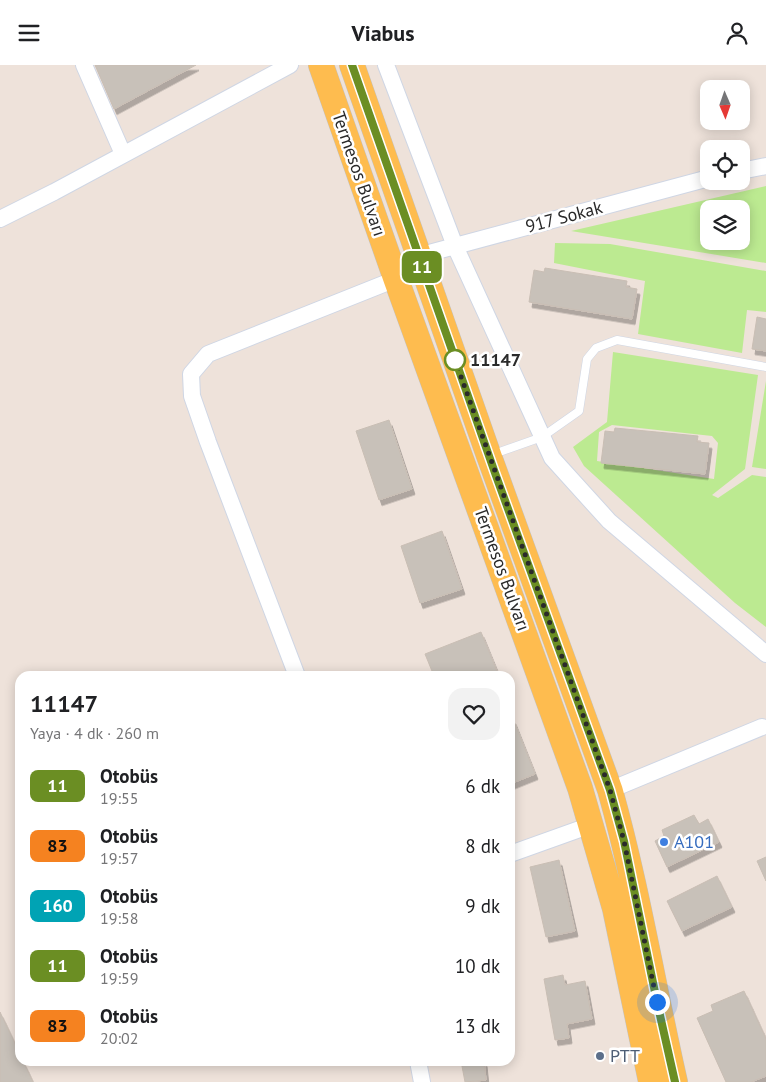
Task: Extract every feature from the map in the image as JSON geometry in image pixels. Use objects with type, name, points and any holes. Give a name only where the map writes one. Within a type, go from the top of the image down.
[{"type":"main road","name":"Termesos Bulvarı","points":[[321,65],[396,279],[580,788],[615,909],[651,1082]]},
{"type":"main road","name":"Termesos Bulvarı","points":[[352,65],[489,456],[610,790],[624,841],[675,1082]]},
{"type":"street","points":[[84,65],[123,154]]},
{"type":"street","points":[[0,219],[290,65]]},
{"type":"street","points":[[386,65],[455,246],[552,458],[609,521],[766,654]]},
{"type":"street","points":[[750,169],[766,166]]},
{"type":"street","name":"917 Sokak","points":[[418,256],[700,180]]},
{"type":"street","points":[[295,671],[198,415],[192,396],[191,373],[208,354],[396,279]]},
{"type":"street","points":[[610,790],[765,728]]},
{"type":"street","points":[[515,852],[591,825]]},
{"type":"street","points":[[419,1066],[422,1082]]},
{"type":"lane","points":[[489,456],[542,437],[579,411],[587,359],[596,348],[617,341],[766,367]]},
{"type":"green space","points":[[766,186],[766,263],[571,231],[700,201],[700,250],[750,250],[750,200],[705,200]]},
{"type":"green space","points":[[555,243],[610,244],[766,271],[766,312],[747,310],[742,353],[638,334],[645,281],[554,263]]},
{"type":"green space","points":[[613,352],[758,375],[745,469],[712,495],[718,498],[752,475],[766,477],[766,627],[735,603],[584,466],[573,447],[607,422]],"holes":[[[612,425],[712,436],[718,443],[714,479],[597,461],[599,432]]]},
{"type":"green space","points":[[766,381],[766,469],[752,467]]},
{"type":"building","points":[[95,65],[196,65],[114,109]]},
{"type":"building","points":[[545,268],[627,281],[626,287],[637,289],[632,319],[529,302],[534,270],[544,272]]},
{"type":"building","points":[[757,317],[766,319],[766,351],[752,349]]},
{"type":"building","points":[[389,420],[412,489],[379,500],[356,431]]},
{"type":"building","points":[[615,428],[698,436],[697,442],[709,443],[705,474],[601,463],[605,431],[614,432]]},
{"type":"building","points":[[442,531],[462,589],[420,603],[401,546]]},
{"type":"building","points":[[481,632],[497,671],[432,671],[425,654]]},
{"type":"building","points":[[515,724],[535,774],[515,782]]},
{"type":"building","points":[[694,815],[699,824],[708,819],[719,842],[667,867],[655,841],[664,836],[662,830]]},
{"type":"building","points":[[766,857],[766,881],[757,861]]},
{"type":"building","points":[[559,860],[575,931],[546,937],[530,867]]},
{"type":"building","points":[[717,876],[732,907],[682,931],[667,901]]},
{"type":"building","points":[[563,975],[565,985],[585,981],[592,1019],[567,1024],[569,1038],[555,1040],[544,979]]},
{"type":"building","points":[[744,991],[766,1039],[766,1076],[751,1082],[726,1082],[697,1018],[713,1011],[711,1005]]},
{"type":"building","points":[[0,1012],[15,1044],[15,1066],[25,1066],[33,1082],[0,1082]]},
{"type":"building","points":[[462,1066],[485,1066],[486,1080],[465,1082]]},
{"type":"bus line","name":"11","points":[[352,65],[495,473],[610,790],[624,841],[675,1082]]},
{"type":"place","name":"11147","points":[[455,360]]},
{"type":"place","name":"A101","points":[[664,842]]},
{"type":"place","name":"PTT","points":[[600,1056]]},
{"type":"route","points":[[455,360],[610,790],[624,841],[657,1002]]}]
